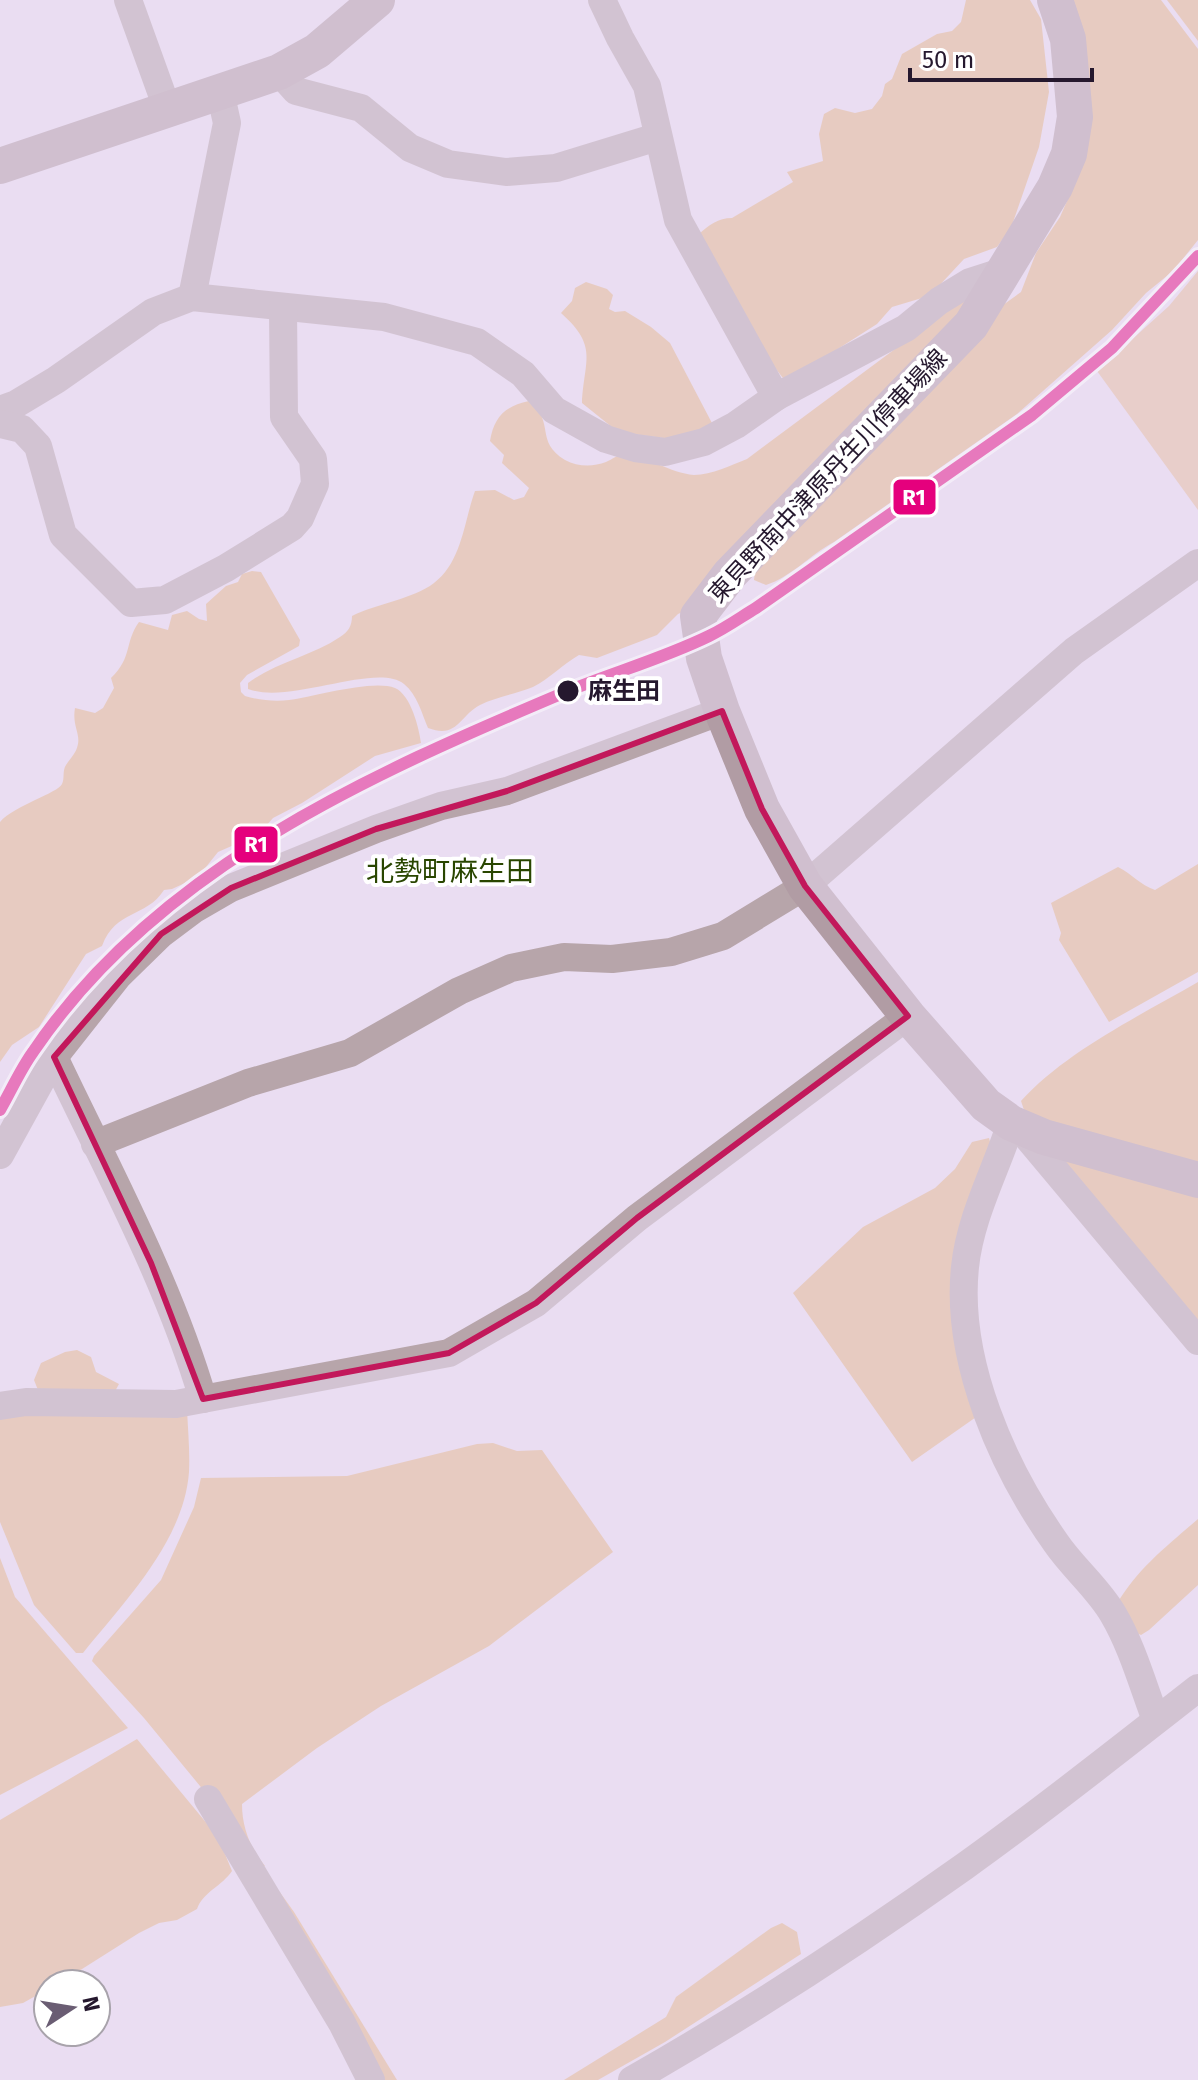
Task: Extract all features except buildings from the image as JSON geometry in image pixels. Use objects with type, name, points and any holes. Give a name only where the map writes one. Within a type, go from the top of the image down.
[{"type":"main road","points":[[0,166],[279,72],[317,51],[377,0]]},
{"type":"main road","name":"東貝野南中津原丹生川停車場線","points":[[1055,0],[1068,39],[1075,117],[1069,154],[1055,187],[971,325],[730,574],[698,616],[700,640],[722,711],[762,809],[805,886],[908,1016],[986,1105],[1014,1124],[1044,1137],[1198,1180]]},
{"type":"street","points":[[128,0],[167,108]]},
{"type":"street","points":[[602,0],[647,86],[678,220],[776,397]]},
{"type":"street","points":[[279,72],[296,91],[361,108],[410,148],[448,164],[506,172],[556,168],[657,137]]},
{"type":"street","points":[[192,297],[227,123],[220,91]]},
{"type":"street","points":[[0,410],[56,380],[153,312],[192,297],[384,317],[477,342],[523,374],[554,410],[606,439],[635,448],[665,452],[704,442],[736,425],[776,397],[906,328],[939,301],[970,282],[1001,272]]},
{"type":"street","points":[[0,424],[22,429],[38,446],[63,535],[131,603],[165,600],[226,568],[292,527],[300,518],[315,484],[313,459],[284,417],[283,308]]},
{"type":"street","points":[[95,1144],[248,1083],[350,1053],[459,991],[511,968],[564,957],[612,959],[671,952],[723,936],[805,886],[1074,651],[1198,563]]},
{"type":"street","points":[[0,1155],[54,1057],[118,976],[161,934],[193,910],[231,888],[428,811],[507,791],[722,711]]},
{"type":"street","points":[[0,1406],[26,1402],[176,1404],[449,1353],[536,1303],[637,1218],[908,1016]]},
{"type":"street","points":[[54,1057],[187,1348],[203,1399]]},
{"type":"street","points":[[1156,1720],[1113,1613],[1057,1546],[1027,1500],[994,1435],[975,1368],[964,1318],[969,1239],[1014,1124],[1198,1341]]},
{"type":"street","points":[[632,2080],[839,1951],[966,1865],[1198,1688]]},
{"type":"street","points":[[208,1799],[342,2023],[371,2080]]},
{"type":"highlighted area","points":[[722,711],[762,809],[805,886],[908,1016],[637,1218],[536,1303],[449,1353],[203,1399],[151,1263],[54,1057],[161,934],[231,888],[376,829],[507,791]]},
{"type":"shaded area","points":[[966,0],[1030,0],[1041,19],[1049,92],[1039,147],[1011,228],[997,247],[964,259],[937,288],[922,298],[892,307],[877,324],[786,382],[769,360],[699,234],[793,182],[787,172],[823,161],[819,134],[824,114],[835,108],[855,113],[872,109],[882,96],[885,84],[892,79],[902,54],[937,34],[952,31],[961,22]]},
{"type":"shaded area","points":[[1070,0],[1161,0],[1198,49],[1198,240],[1173,271],[1146,293],[1112,330],[1017,414],[784,577],[766,585],[754,580],[755,570],[1003,305],[1021,292],[1036,253],[1060,217],[1081,169]]},
{"type":"shaded area","points":[[1167,0],[1198,0],[1198,41]]},
{"type":"shaded area","points":[[1198,271],[1198,510],[1097,371],[1169,306]]},
{"type":"shaded area","points":[[586,282],[607,289],[613,295],[609,309],[625,311],[670,343],[724,446],[618,432],[582,403],[585,345],[581,335],[561,313],[572,301],[575,288]]},
{"type":"shaded area","points":[[979,295],[689,609],[678,614],[657,635],[597,658],[579,655],[533,687],[480,705],[446,731],[428,728],[412,693],[404,684],[391,679],[353,680],[286,692],[248,689],[248,683],[259,676],[343,635],[350,626],[352,616],[416,593],[434,583],[451,564],[456,553],[475,491],[495,490],[514,500],[524,497],[529,488],[502,463],[504,455],[490,441],[494,425],[513,406],[529,401],[542,416],[550,446],[570,462],[596,465],[623,455],[641,458],[685,474],[708,473],[747,459],[957,303]]},
{"type":"shaded area","points":[[261,572],[300,640],[299,646],[247,675],[240,683],[241,692],[245,696],[278,701],[358,687],[395,688],[410,705],[421,743],[375,756],[273,818],[259,834],[218,852],[198,877],[164,890],[149,905],[123,919],[108,934],[102,946],[86,954],[39,1027],[12,1045],[0,1062],[0,822],[62,784],[65,767],[78,744],[75,708],[95,713],[103,708],[114,688],[111,678],[126,657],[139,622],[168,630],[172,615],[187,611],[207,621],[206,604],[226,586],[238,582],[242,574]]},
{"type":"shaded area","points":[[1198,864],[1198,972],[1109,1022],[1059,940],[1061,933],[1051,903],[1118,867],[1155,890]]},
{"type":"shaded area","points":[[1198,982],[1198,1171],[1025,1113],[1021,1101],[1059,1066]]},
{"type":"shaded area","points":[[989,1138],[992,1149],[965,1220],[979,1415],[912,1462],[793,1293],[863,1227],[935,1188],[955,1169],[972,1142]]},
{"type":"shaded area","points":[[1042,1148],[1198,1195],[1198,1333]]},
{"type":"shaded area","points":[[77,1350],[91,1357],[96,1372],[119,1384],[113,1395],[40,1395],[34,1380],[41,1363]]},
{"type":"shaded area","points":[[187,1410],[189,1472],[185,1497],[176,1522],[150,1569],[133,1592],[83,1653],[76,1653],[34,1605],[0,1522],[0,1415]]},
{"type":"shaded area","points":[[493,1443],[517,1451],[542,1450],[613,1552],[489,1646],[381,1706],[317,1748],[242,1804],[248,1837],[265,1866],[256,1866],[214,1803],[92,1661],[94,1656],[161,1580],[194,1507],[201,1478],[347,1476],[477,1444]]},
{"type":"shaded area","points":[[1198,1519],[1198,1585],[1149,1630],[1141,1635],[1132,1631],[1117,1604],[1143,1569]]},
{"type":"shaded area","points":[[0,1558],[15,1597],[128,1728],[0,1795]]},
{"type":"shaded area","points":[[137,1739],[218,1837],[232,1871],[197,1909],[177,1920],[159,1923],[139,1933],[84,1968],[32,1968],[32,1998],[23,2003],[0,2007],[0,1820]]},
{"type":"shaded area","points":[[279,1891],[294,1912],[397,2080],[382,2080]]},
{"type":"shaded area","points":[[782,1923],[797,1932],[801,1954],[665,2042],[598,2080],[564,2080],[666,2017],[676,1997]]},
{"type":"transit line","name":"R1","points":[[0,1110],[28,1059],[84,987],[141,930],[205,879],[273,834],[345,793],[568,691],[692,644],[756,608],[1032,415],[1112,348],[1198,256]]},
{"type":"place","name":"麻生田","points":[[568,691]]},
{"type":"district","name":"北勢町麻生田","points":[[450,871]]}]
